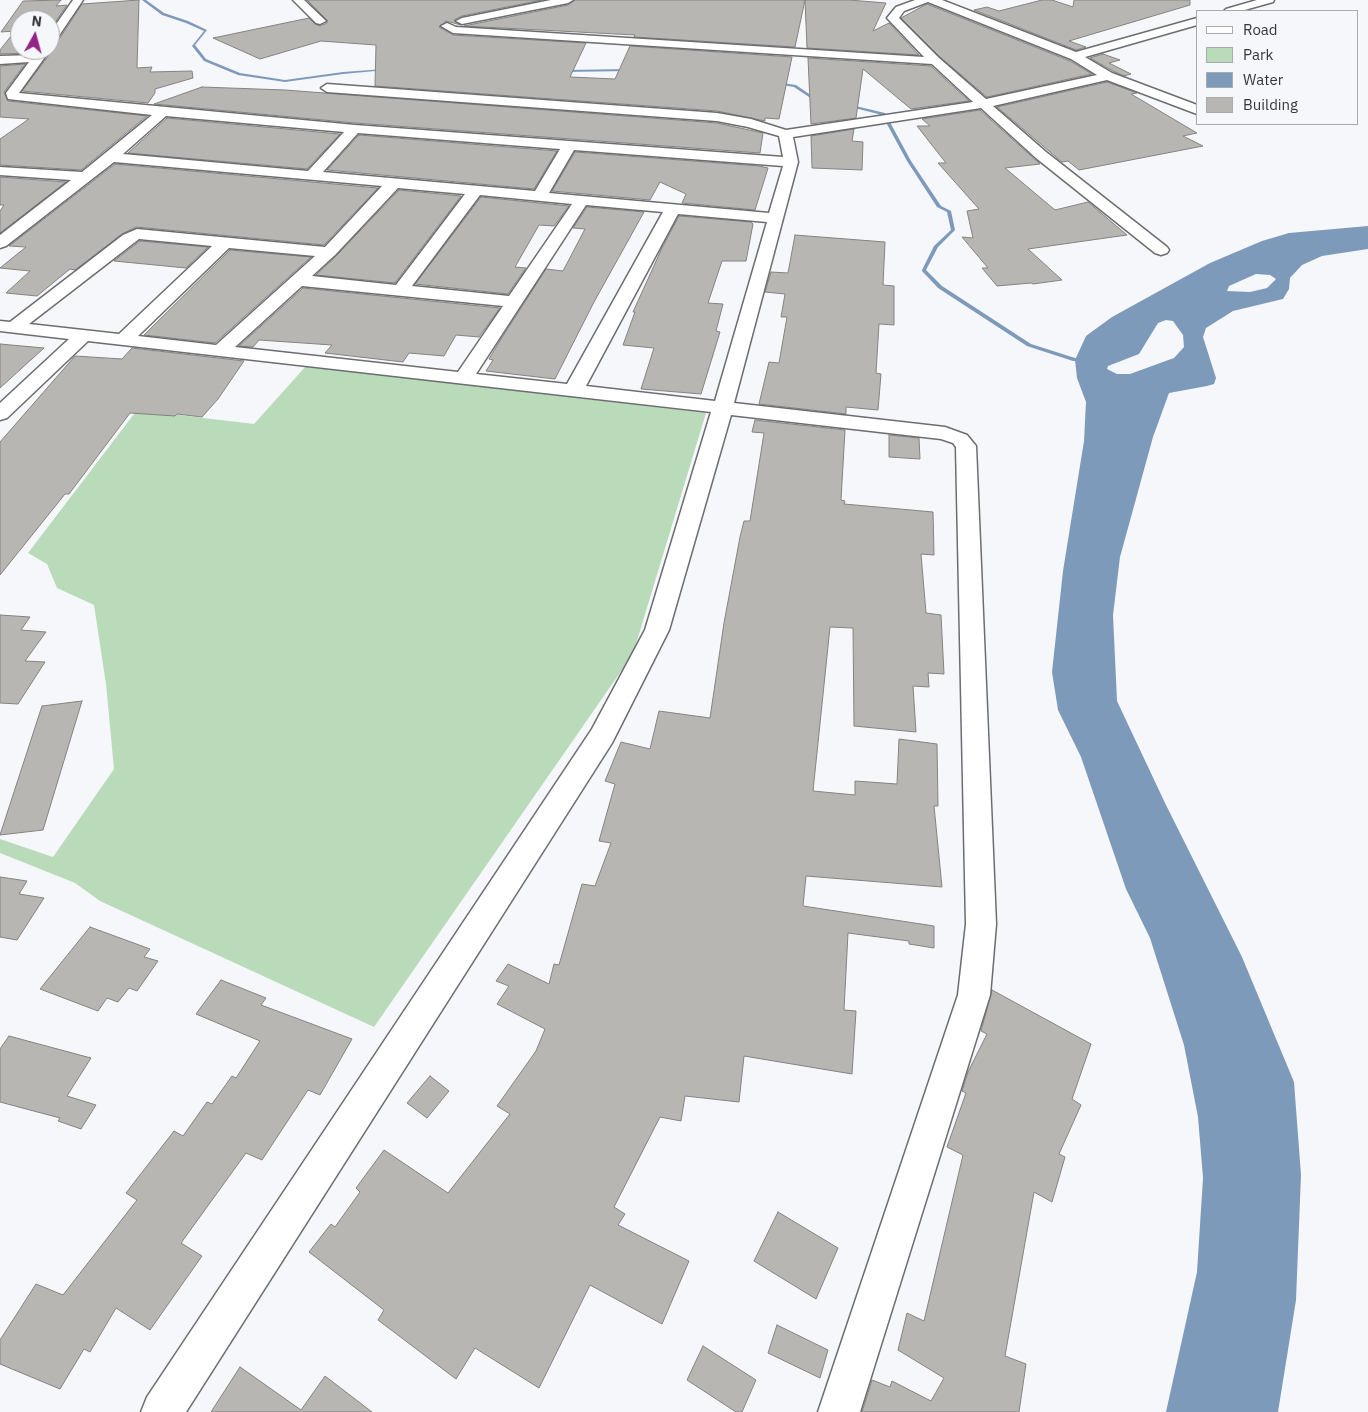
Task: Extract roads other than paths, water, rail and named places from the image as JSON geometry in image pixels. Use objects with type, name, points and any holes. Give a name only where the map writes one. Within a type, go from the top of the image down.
[{"type":"street","points":[[60,26],[78,0]]},
{"type":"street","points":[[298,0],[320,20]]},
{"type":"street","points":[[568,0],[452,23],[447,26],[453,30],[934,61]]},
{"type":"street","points":[[925,0],[900,9],[893,18],[934,61],[983,104],[1041,154],[1161,250]]},
{"type":"street","points":[[932,0],[1076,56],[1108,76],[1196,110]]},
{"type":"street","points":[[1233,10],[1260,1]]},
{"type":"street","points":[[1076,56],[1196,21]]},
{"type":"street","points":[[7,98],[37,60]]},
{"type":"street","points":[[328,88],[717,117],[751,123],[785,134],[983,104],[1108,76]]},
{"type":"street","points":[[7,98],[355,128],[791,162]]},
{"type":"street","points":[[479,138],[506,101]]},
{"type":"street","points":[[0,243],[112,157],[163,112]]},
{"type":"street","points":[[312,175],[355,128]]},
{"type":"street","points":[[162,1412],[602,736],[657,630],[723,407],[791,162],[785,134]]},
{"type":"street","points":[[540,195],[570,144]]},
{"type":"street","points":[[112,157],[775,218]]},
{"type":"street","points":[[0,171],[86,177]]},
{"type":"street","points":[[220,351],[329,252],[394,183]]},
{"type":"street","points":[[401,290],[476,190]]},
{"type":"street","points":[[464,378],[582,200]]},
{"type":"street","points":[[574,390],[673,208]]},
{"type":"street","points":[[0,232],[16,230]]},
{"type":"street","points":[[7,326],[137,234],[329,252]]},
{"type":"street","points":[[123,340],[226,242]]},
{"type":"street","points":[[298,280],[514,302]]},
{"type":"street","points":[[7,326],[945,433],[960,439],[966,446],[981,924],[974,995],[839,1412]]},
{"type":"street","points":[[0,414],[84,336]]},
{"type":"water","points":[[1368,226],[1368,249],[1322,256],[1302,265],[1290,278],[1289,289],[1283,299],[1233,311],[1206,328],[1203,337],[1216,378],[1214,384],[1169,393],[1153,437],[1120,557],[1113,615],[1117,701],[1165,803],[1242,957],[1294,1082],[1301,1175],[1296,1300],[1278,1412],[1166,1412],[1197,1272],[1203,1178],[1198,1117],[1184,1045],[1150,938],[1126,889],[1081,757],[1058,710],[1052,672],[1063,571],[1084,441],[1086,402],[1077,378],[1075,360],[1086,336],[1112,317],[1210,263],[1262,241],[1289,233]],"holes":[[[1256,274],[1270,275],[1276,279],[1267,288],[1250,292],[1227,291],[1229,286]],[[1166,320],[1173,321],[1183,335],[1184,347],[1174,358],[1130,374],[1117,374],[1107,369],[1108,366],[1139,354],[1158,323]]]},
{"type":"waterway","points":[[144,0],[163,14],[206,31],[193,45],[205,60],[239,74],[285,81],[343,73],[384,70]]},
{"type":"waterway","points":[[564,71],[630,70]]},
{"type":"waterway","points":[[777,83],[795,86],[816,100]]},
{"type":"waterway","points":[[848,105],[884,114],[909,161],[939,207],[949,211],[953,230],[936,246],[924,270],[940,287],[1029,345],[1075,360],[1083,360]]}]
